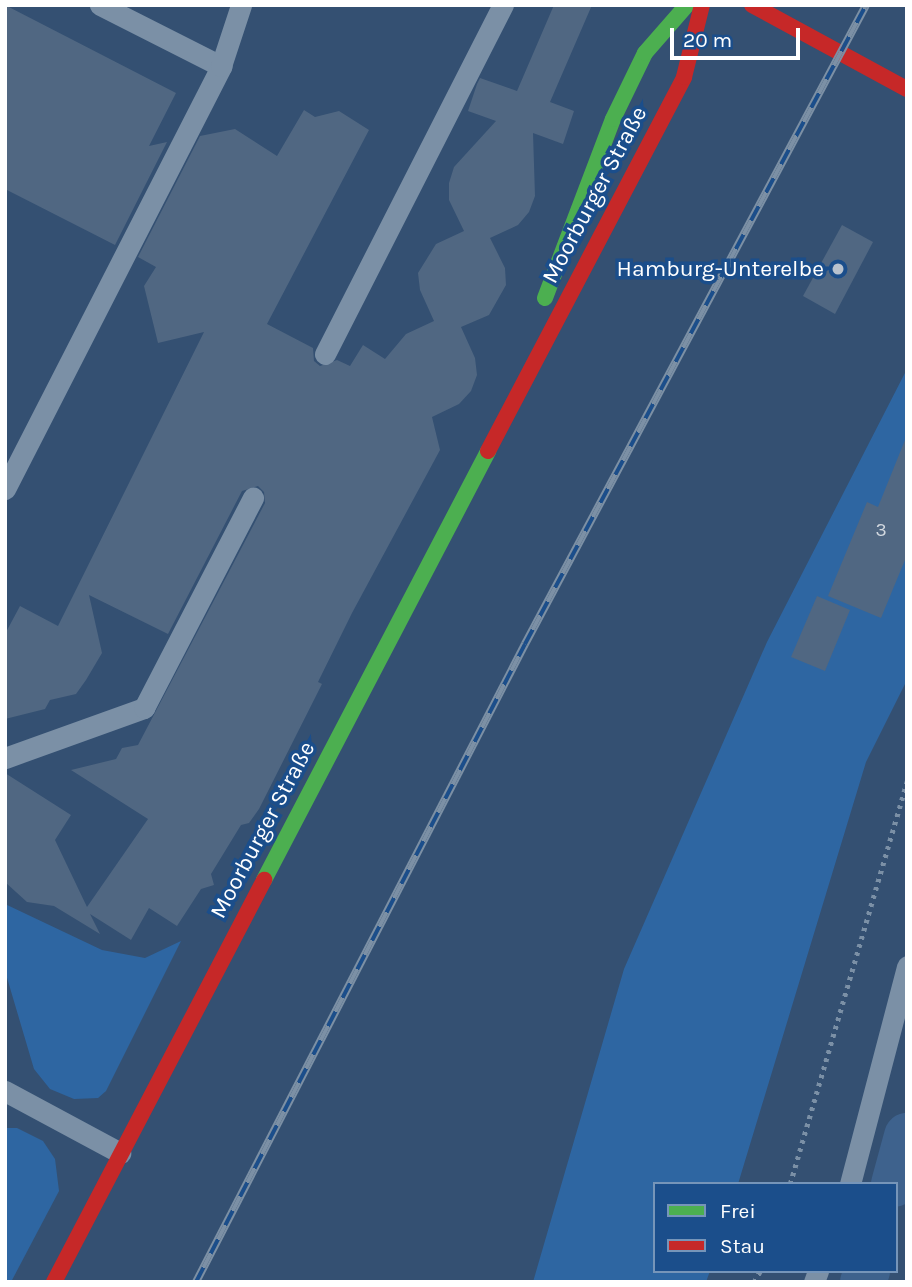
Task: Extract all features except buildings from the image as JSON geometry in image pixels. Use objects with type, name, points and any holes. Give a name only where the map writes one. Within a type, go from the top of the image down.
[{"type":"main road","name":"Moorburger Straße","points":[[512,400],[574,214],[613,120],[646,53],[687,5]]},
{"type":"main road","name":"Moorburger Straße","points":[[54,1282],[512,400],[684,77],[702,5]]},
{"type":"main road","points":[[752,5],[907,89]]},
{"type":"lane","points":[[100,5],[221,66]]},
{"type":"lane","points":[[5,489],[221,66],[241,5]]},
{"type":"lane","points":[[326,354],[503,5]]},
{"type":"lane","points":[[5,758],[144,708],[253,498]]},
{"type":"lane","points":[[851,1182],[907,966]]},
{"type":"lane","points":[[5,1091],[120,1153]]},
{"type":"path","points":[[791,1182],[907,780]]},
{"type":"shaded area","points":[[907,369],[907,680],[866,762],[739,1182],[653,1182],[653,1273],[709,1273],[706,1282],[533,1282],[624,969],[767,642]]},
{"type":"shaded area","points":[[5,904],[102,950],[145,958],[181,941],[106,1091],[98,1098],[74,1099],[50,1089],[34,1069],[5,971]]},
{"type":"shaded area","points":[[5,1128],[17,1128],[43,1141],[55,1159],[59,1191],[11,1282],[5,1282]]},
{"type":"waterway","points":[[895,1182],[907,1136]]},
{"type":"waterway","points":[[863,1282],[866,1273]]},
{"type":"railway","points":[[196,1282],[525,644],[866,5]]},
{"type":"traffic: fast","points":[[545,298],[613,119],[645,53],[687,5]]},
{"type":"traffic: fast","points":[[264,880],[488,451]]},
{"type":"traffic: jam","points":[[488,451],[684,77],[702,5]]},
{"type":"traffic: jam","points":[[752,5],[907,89]]},
{"type":"traffic: jam","points":[[54,1282],[264,880]]},
{"type":"place","name":"Hamburg-Unterelbe","points":[[838,269]]}]
